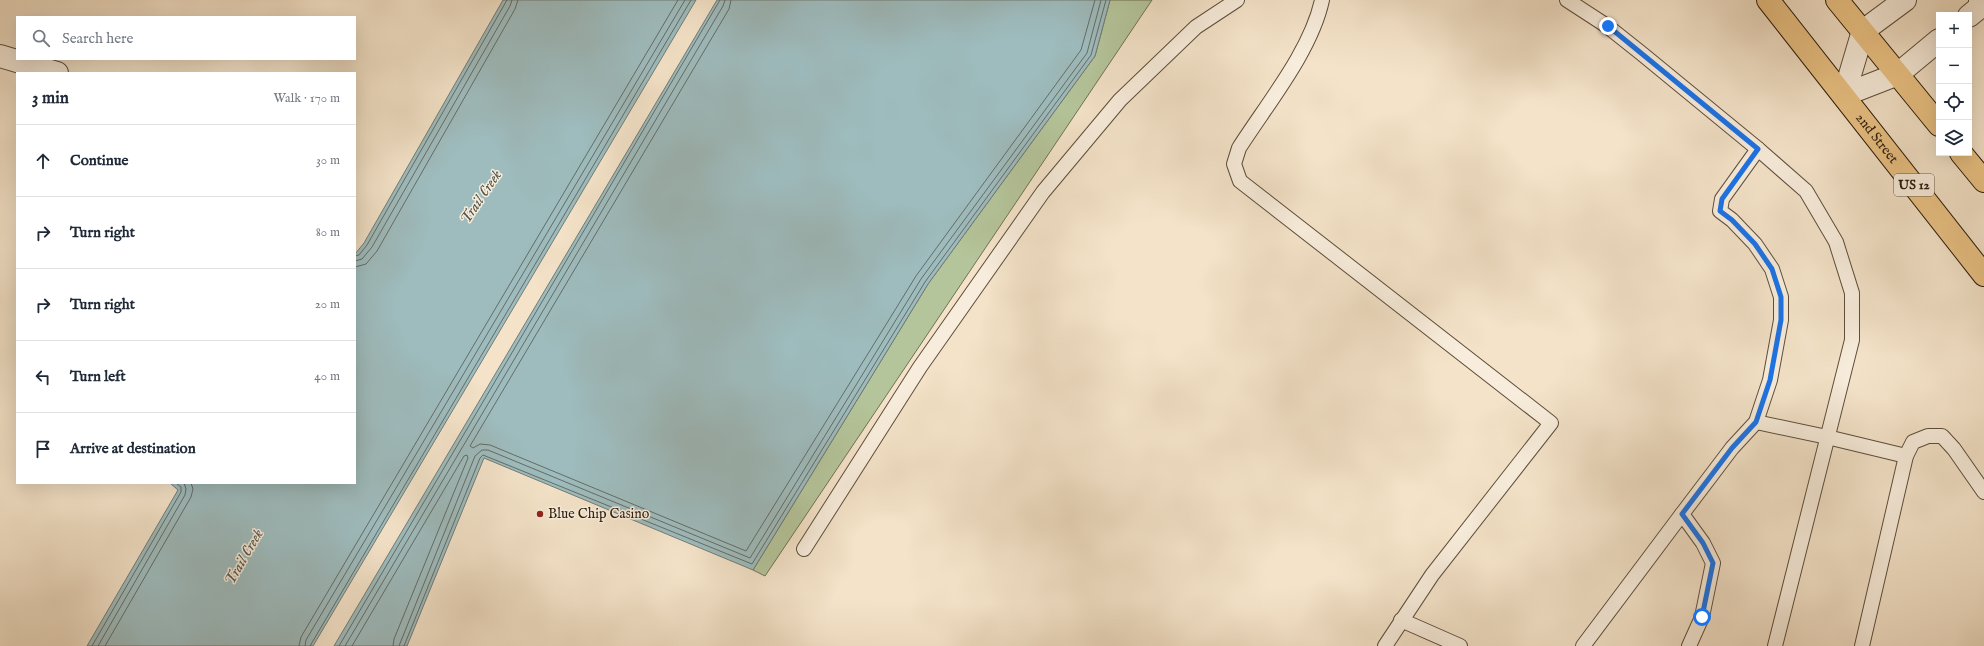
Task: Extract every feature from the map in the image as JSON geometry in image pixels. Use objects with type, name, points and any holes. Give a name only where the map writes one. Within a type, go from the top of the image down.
[{"type":"main road","name":"US 12","points":[[1768,0],[1844,95]]},
{"type":"main road","points":[[1838,0],[1936,121]]},
{"type":"main road","name":"2nd Street","points":[[1844,95],[1984,276]]},
{"type":"main road","points":[[1963,156],[1984,181]]},
{"type":"street","points":[[1844,95],[1862,31],[1905,0]]},
{"type":"street","points":[[1972,14],[1980,7],[1980,0]]},
{"type":"street","points":[[1844,95],[1898,74],[1936,42]]},
{"type":"street","points":[[0,56],[54,72]]},
{"type":"lane","points":[[804,549],[920,367],[1043,192],[1120,100],[1196,27],[1237,0]]},
{"type":"lane","points":[[1322,0],[1320,11],[1300,54],[1239,148],[1234,164],[1240,181],[1551,423],[1432,575],[1385,646]]},
{"type":"lane","points":[[1567,0],[1608,26],[1641,52],[1758,149],[1806,192],[1836,242],[1852,293],[1852,340],[1775,646]]},
{"type":"lane","points":[[1582,646],[1732,448],[1756,422],[1770,380],[1781,320],[1781,297],[1772,269],[1755,244],[1732,220],[1720,211],[1722,199],[1758,149]]},
{"type":"lane","points":[[1756,422],[1906,456]]},
{"type":"lane","points":[[1862,646],[1906,456],[1913,442],[1928,436],[1942,436],[1984,492]]},
{"type":"lane","points":[[1682,514],[1703,543],[1713,563],[1702,617],[1689,646]]},
{"type":"lane","points":[[1401,620],[1460,646]]},
{"type":"green space","points":[[1110,0],[1152,0],[765,576],[753,570],[928,284],[1095,56]]},
{"type":"water","name":"Trail Creek","points":[[503,0],[696,0],[313,646],[87,646],[178,490],[171,484],[356,484],[356,253],[364,243]]},
{"type":"water","points":[[717,0],[1110,0],[1095,56],[928,284],[753,570],[484,458],[407,646],[334,646]]},
{"type":"place","name":"Blue Chip Casino","points":[[540,514]]},
{"type":"route","points":[[1608,26],[1758,149],[1722,199],[1720,211],[1732,220],[1755,244],[1772,269],[1781,297],[1781,320],[1770,380],[1756,422],[1732,448],[1682,514],[1703,543],[1713,563],[1710,587],[1702,617]]}]
